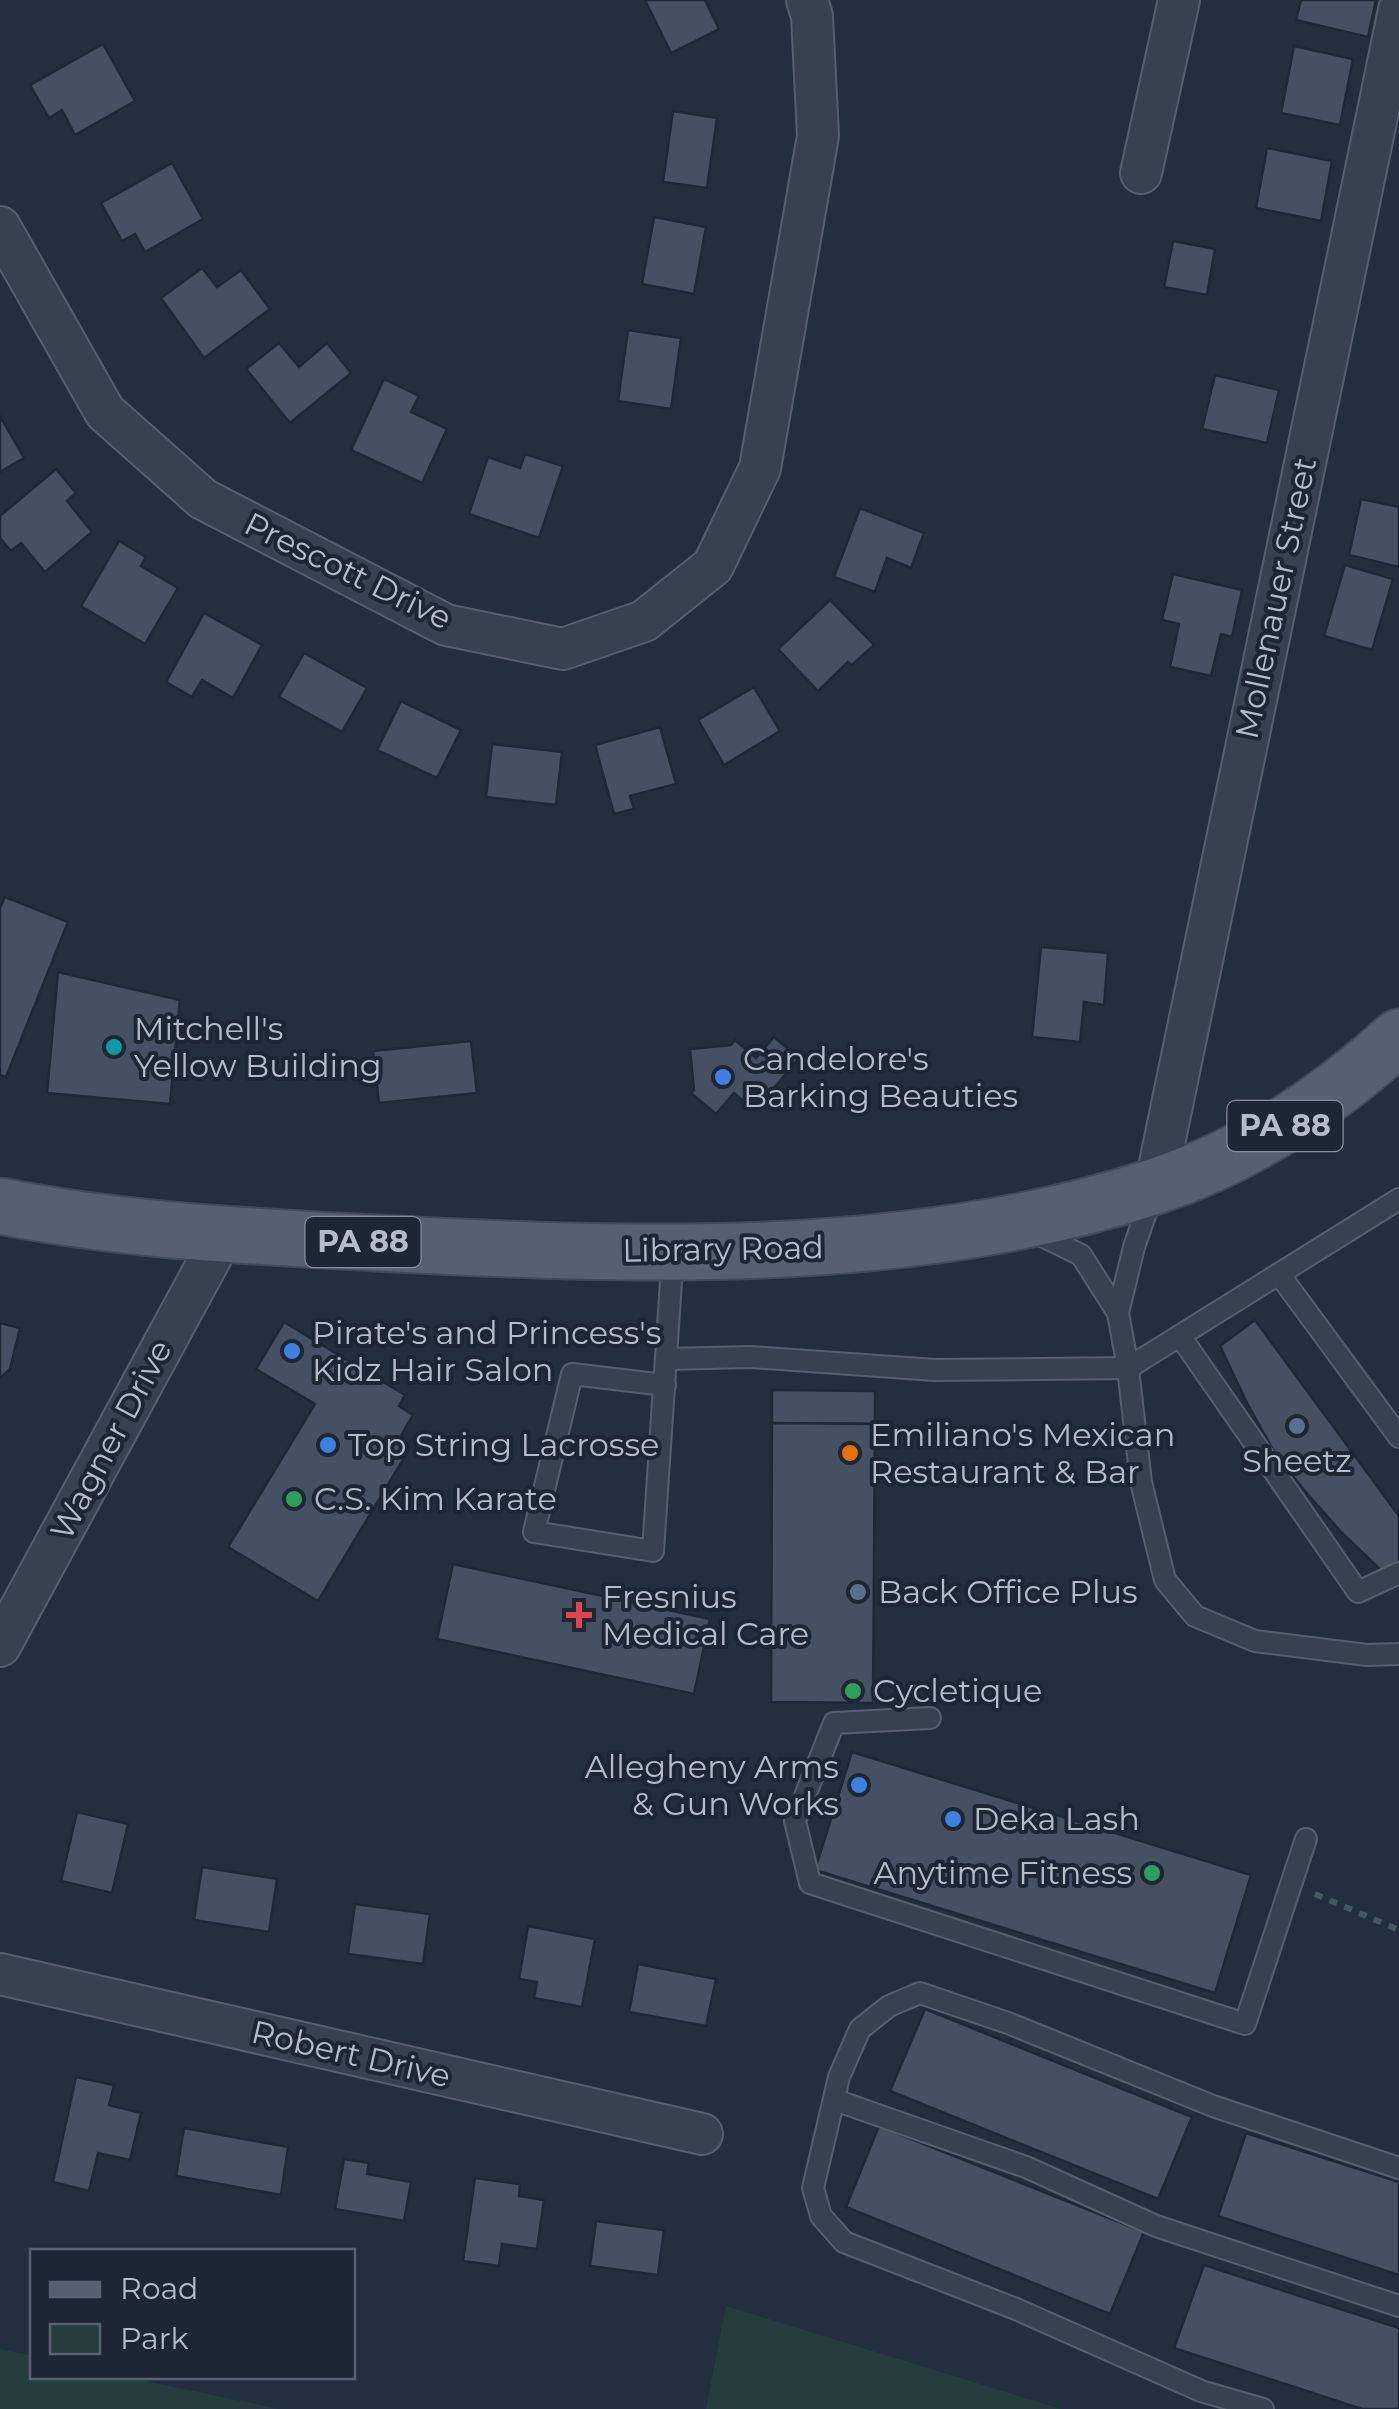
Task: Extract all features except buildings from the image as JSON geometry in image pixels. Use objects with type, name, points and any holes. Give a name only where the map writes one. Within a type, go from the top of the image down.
[{"type":"main road","name":"Library Road","points":[[0,1206],[61,1218],[224,1235],[543,1252],[820,1249],[1014,1223],[1155,1187],[1218,1162],[1294,1122],[1399,1038]]},
{"type":"street","name":"Prescott Drive","points":[[0,227],[105,412],[203,499],[446,625],[563,648],[644,621],[713,566],[760,468],[818,136],[812,16],[807,0]]},
{"type":"street","points":[[1140,173],[1179,0]]},
{"type":"street","name":"Mollenauer Street","points":[[1155,1187],[1399,10]]},
{"type":"street","name":"Wagner Drive","points":[[0,1646],[224,1235]]},
{"type":"street","name":"Robert Drive","points":[[0,1974],[702,2134]]},
{"type":"lane","points":[[1118,1314],[1134,1247],[1155,1187]]},
{"type":"lane","points":[[668,1359],[750,1357],[935,1370],[1128,1368],[1399,1199]]},
{"type":"lane","points":[[1014,1223],[1081,1256],[1118,1314],[1141,1482],[1166,1580],[1195,1616],[1255,1641],[1367,1656],[1399,1654]]},
{"type":"lane","points":[[666,1385],[572,1374],[534,1532],[654,1551],[668,1359],[673,1250]]},
{"type":"lane","points":[[1279,1274],[1399,1437]]},
{"type":"lane","points":[[1180,1336],[1358,1592],[1399,1573]]},
{"type":"lane","points":[[930,1718],[834,1723],[795,1820],[810,1883],[1245,2024],[1306,1839]]},
{"type":"lane","points":[[1263,2409],[1201,2391],[1016,2309],[844,2242],[821,2216],[813,2188],[840,2077],[860,2030],[889,2006],[920,1992],[1214,2106],[1399,2168]]},
{"type":"lane","points":[[834,2100],[1026,2167],[1156,2226],[1399,2306]]},
{"type":"path","points":[[1292,1883],[1399,1930]]},
{"type":"green space","points":[[726,2306],[1061,2409],[706,2409]]},
{"type":"green space","points":[[0,2349],[30,2356],[30,2379],[136,2379],[279,2409],[0,2409]]},
{"type":"place","name":"Mitchell's Yellow Building","points":[[114,1047]]},
{"type":"place","name":"Candelore's Barking Beauties","points":[[723,1077]]},
{"type":"place","name":"Pirate's and Princess's Kidz Hair Salon","points":[[292,1351]]},
{"type":"place","name":"Sheetz","points":[[1297,1426]]},
{"type":"place","name":"Top String Lacrosse","points":[[328,1445]]},
{"type":"place","name":"Emiliano's Mexican Restaurant & Bar","points":[[850,1453]]},
{"type":"place","name":"C.S. Kim Karate","points":[[294,1499]]},
{"type":"place","name":"Back Office Plus","points":[[858,1592]]},
{"type":"place","name":"Fresnius Medical Care","points":[[579,1615]]},
{"type":"place","name":"Cycletique","points":[[853,1691]]},
{"type":"place","name":"Allegheny Arms & Gun Works","points":[[859,1785]]},
{"type":"place","name":"Deka Lash","points":[[953,1819]]},
{"type":"place","name":"Anytime Fitness","points":[[1152,1873]]}]
